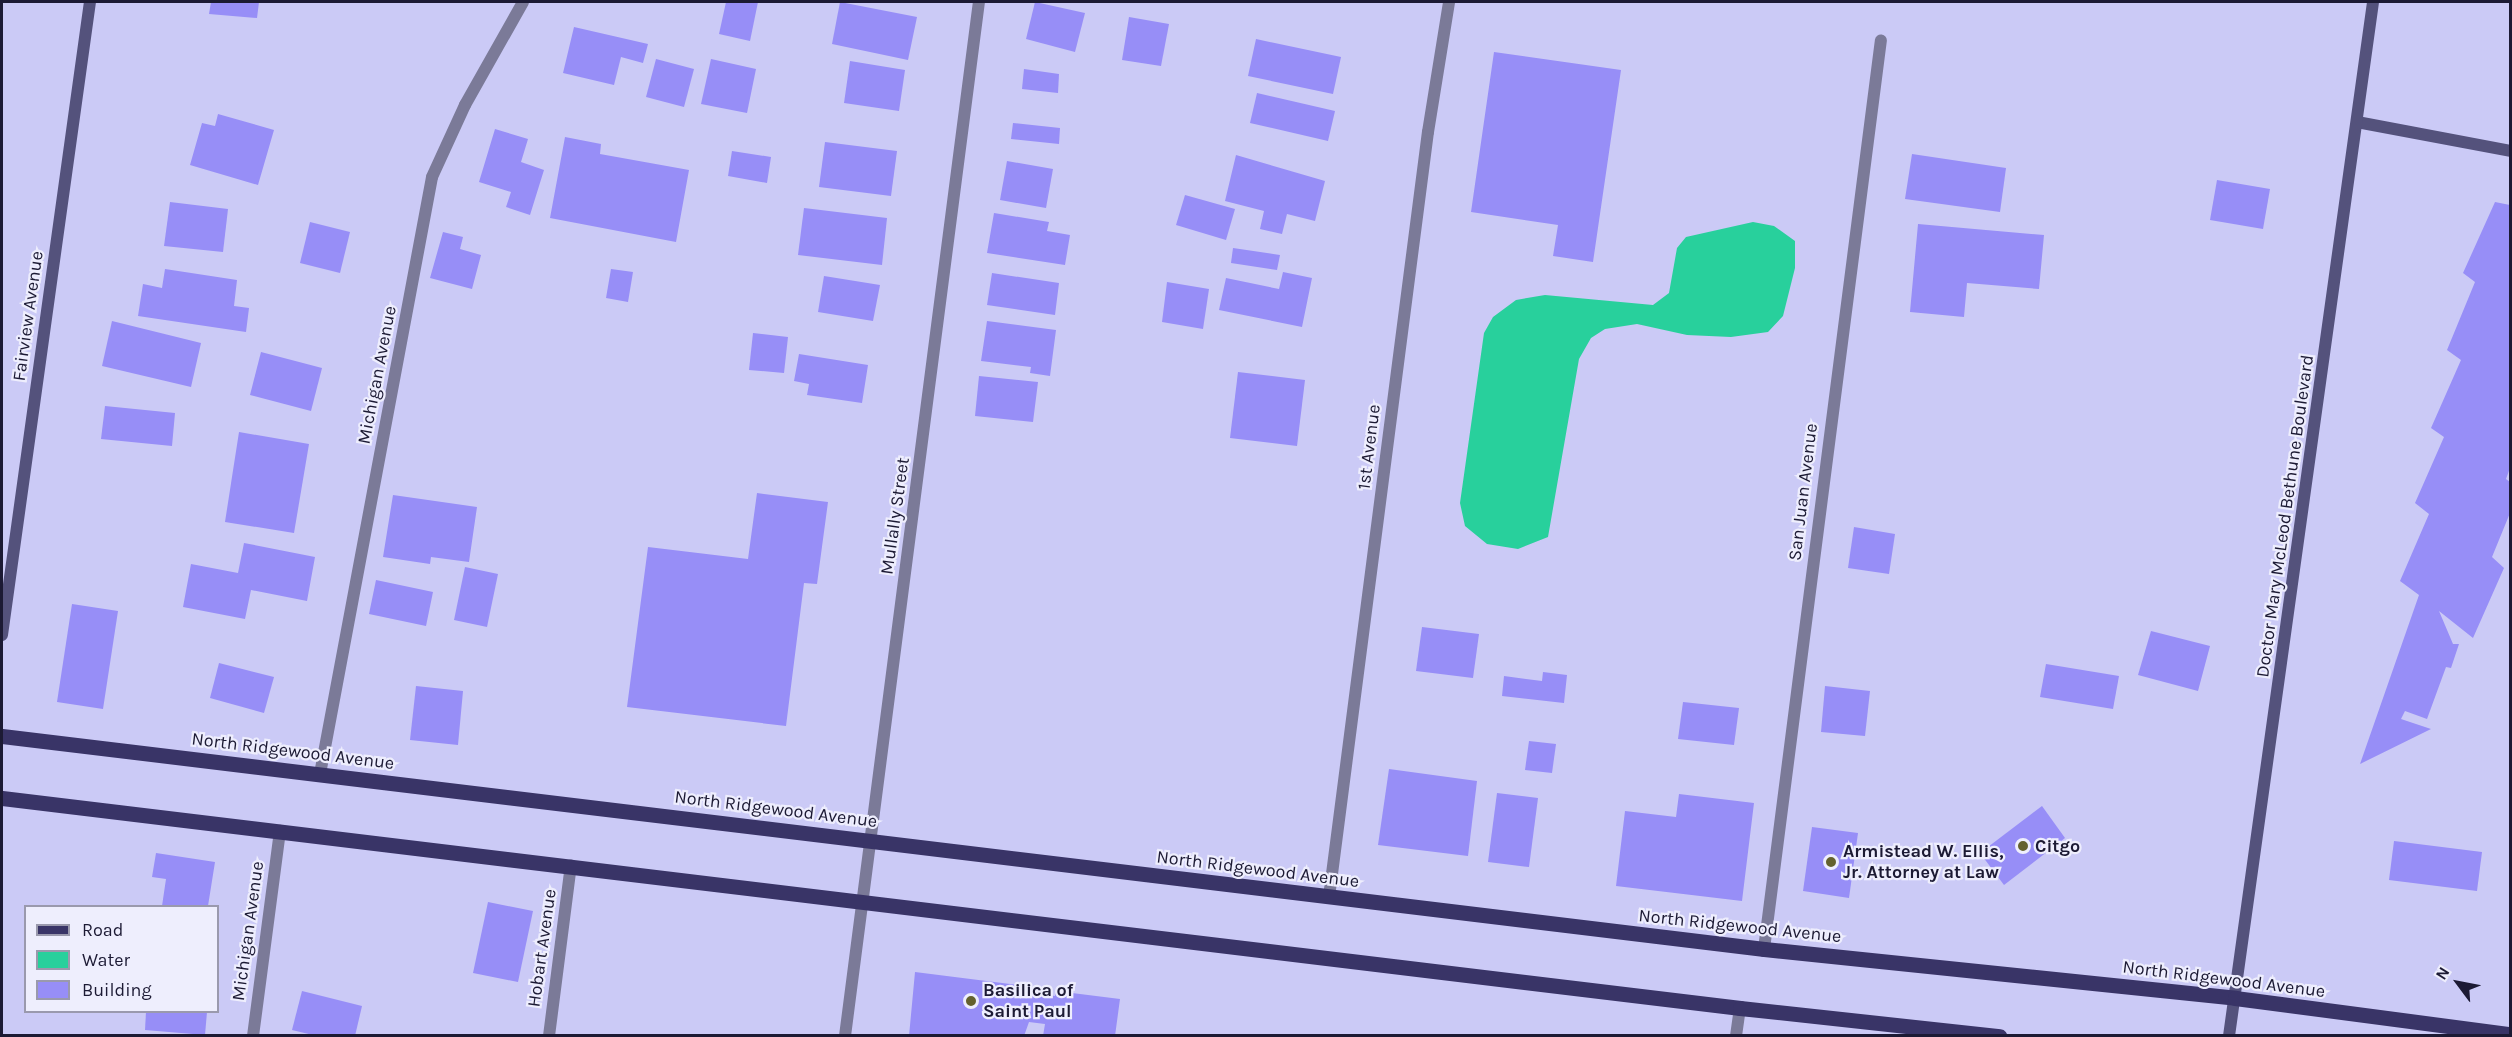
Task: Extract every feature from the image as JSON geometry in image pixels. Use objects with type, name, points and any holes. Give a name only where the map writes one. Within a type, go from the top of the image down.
[{"type":"main road","name":"North Ridgewood Avenue","points":[[2,736],[1764,949],[2235,998],[2511,1034]]},
{"type":"main road","points":[[2,798],[572,865],[1740,1008],[1999,1035]]},
{"type":"street","name":"Fairview Avenue","points":[[2,634],[90,2]]},
{"type":"street","name":"Michigan Avenue","points":[[320,774],[432,177],[465,105],[523,2]]},
{"type":"street","name":"Mullally Street","points":[[845,1035],[979,2]]},
{"type":"street","name":"1st Avenue","points":[[1329,897],[1428,132],[1449,2]]},
{"type":"street","name":"Doctor Mary McLeod Bethune Boulevard","points":[[2229,1035],[2373,2]]},
{"type":"street","name":"San Juan Avenue","points":[[1764,949],[1881,40]]},
{"type":"street","points":[[2357,122],[2511,151]]},
{"type":"street","name":"Michigan Avenue","points":[[253,1035],[280,831]]},
{"type":"street","name":"Hobart Avenue","points":[[549,1035],[572,865]]},
{"type":"street","points":[[1736,1035],[1740,1008]]},
{"type":"water","points":[[1753,222],[1774,226],[1795,241],[1795,268],[1783,316],[1768,332],[1731,337],[1687,335],[1637,324],[1605,329],[1591,338],[1579,359],[1548,537],[1518,549],[1487,544],[1465,526],[1460,503],[1484,333],[1493,317],[1516,300],[1545,295],[1653,305],[1669,293],[1677,248],[1686,237]]},
{"type":"building","points":[[211,2],[259,2],[257,18],[209,14]]},
{"type":"building","points":[[726,2],[758,2],[750,41],[719,34]]},
{"type":"building","points":[[840,2],[917,17],[908,60],[832,44]]},
{"type":"building","points":[[1035,2],[1085,13],[1075,52],[1026,39]]},
{"type":"building","points":[[1129,17],[1169,24],[1161,66],[1122,60]]},
{"type":"building","points":[[574,27],[648,44],[643,63],[621,57],[614,85],[563,73]]},
{"type":"building","points":[[1256,39],[1341,57],[1333,94],[1248,76]]},
{"type":"building","points":[[1494,52],[1621,70],[1593,262],[1553,256],[1558,225],[1471,212]]},
{"type":"building","points":[[656,59],[694,69],[684,107],[646,97]]},
{"type":"building","points":[[711,59],[756,69],[747,113],[701,104]]},
{"type":"building","points":[[850,61],[905,70],[899,111],[844,103]]},
{"type":"building","points":[[1024,69],[1059,74],[1058,93],[1022,89]]},
{"type":"building","points":[[1257,93],[1335,111],[1328,141],[1250,123]]},
{"type":"building","points":[[218,114],[274,130],[258,185],[190,165],[202,123],[215,126]]},
{"type":"building","points":[[1013,123],[1060,128],[1059,144],[1011,139]]},
{"type":"building","points":[[495,129],[528,139],[521,162],[544,170],[530,215],[506,207],[511,192],[479,182]]},
{"type":"building","points":[[565,137],[601,144],[600,154],[689,170],[676,242],[550,218]]},
{"type":"building","points":[[825,142],[897,151],[891,196],[819,187]]},
{"type":"building","points":[[732,151],[771,157],[767,183],[728,176]]},
{"type":"building","points":[[1912,154],[2006,168],[2000,212],[1905,199]]},
{"type":"building","points":[[1236,155],[1325,181],[1315,221],[1287,214],[1282,234],[1260,229],[1264,211],[1225,201]]},
{"type":"building","points":[[1007,161],[1053,169],[1046,208],[1000,200]]},
{"type":"building","points":[[2217,180],[2270,189],[2263,229],[2210,220]]},
{"type":"building","points":[[1185,195],[1235,209],[1226,240],[1176,225]]},
{"type":"building","points":[[170,202],[228,209],[223,252],[164,246]]},
{"type":"building","points":[[2495,202],[2510,205],[2510,468],[2506,479],[2510,482],[2510,513],[2492,557],[2504,568],[2473,638],[2439,611],[2453,644],[2459,644],[2451,668],[2446,667],[2427,719],[2405,711],[2401,719],[2431,729],[2360,764],[2419,595],[2400,581],[2429,514],[2415,503],[2444,437],[2431,428],[2461,360],[2447,350],[2475,282],[2463,273]]},
{"type":"building","points":[[804,208],[887,218],[882,265],[798,255]]},
{"type":"building","points":[[994,213],[1049,222],[1047,231],[1070,235],[1065,265],[987,253]]},
{"type":"building","points":[[310,222],[350,232],[340,273],[300,263]]},
{"type":"building","points":[[1918,224],[2044,235],[2039,289],[1967,283],[1964,317],[1910,312]]},
{"type":"building","points":[[443,232],[463,237],[460,249],[481,255],[472,289],[430,278]]},
{"type":"building","points":[[1233,248],[1280,255],[1277,270],[1231,263]]},
{"type":"building","points":[[165,269],[237,280],[234,306],[249,308],[246,332],[138,316],[143,284],[162,288]]},
{"type":"building","points":[[611,269],[633,272],[628,302],[606,298]]},
{"type":"building","points":[[1283,272],[1312,278],[1302,327],[1219,310],[1226,278],[1279,289]]},
{"type":"building","points":[[992,273],[1059,283],[1055,315],[987,305]]},
{"type":"building","points":[[824,276],[880,285],[873,321],[818,312]]},
{"type":"building","points":[[1167,282],[1209,289],[1203,329],[1162,322]]},
{"type":"building","points":[[112,321],[201,343],[191,387],[102,366]]},
{"type":"building","points":[[987,321],[1056,330],[1050,376],[1030,373],[1031,367],[981,361]]},
{"type":"building","points":[[753,333],[788,337],[784,373],[749,370]]},
{"type":"building","points":[[261,352],[322,368],[311,411],[250,395]]},
{"type":"building","points":[[799,354],[868,365],[862,403],[807,395],[809,384],[794,381]]},
{"type":"building","points":[[1238,372],[1305,380],[1297,446],[1230,438]]},
{"type":"building","points":[[979,376],[1038,382],[1033,422],[975,416]]},
{"type":"building","points":[[105,406],[175,413],[172,446],[101,439]]},
{"type":"building","points":[[239,432],[309,444],[294,533],[225,522]]},
{"type":"building","points":[[757,493],[828,502],[817,584],[804,583],[786,726],[627,707],[648,547],[748,559]]},
{"type":"building","points":[[393,495],[477,507],[469,562],[431,557],[430,564],[383,557]]},
{"type":"building","points":[[1854,527],[1895,534],[1889,574],[1848,568]]},
{"type":"building","points":[[244,543],[315,557],[307,601],[251,590],[245,619],[183,607],[191,564],[238,573]]},
{"type":"building","points":[[465,567],[498,574],[487,627],[454,620]]},
{"type":"building","points":[[376,580],[433,592],[426,626],[369,614]]},
{"type":"building","points":[[72,604],[118,611],[103,709],[57,702]]},
{"type":"building","points":[[1422,627],[1479,634],[1473,678],[1416,671]]},
{"type":"building","points":[[2151,631],[2210,646],[2198,691],[2138,675]]},
{"type":"building","points":[[219,663],[274,677],[264,713],[210,698]]},
{"type":"building","points":[[2046,664],[2119,676],[2113,709],[2040,697]]},
{"type":"building","points":[[1543,672],[1567,675],[1564,703],[1502,696],[1504,676],[1542,681]]},
{"type":"building","points":[[416,686],[463,691],[458,745],[410,740]]},
{"type":"building","points":[[1825,686],[1870,691],[1865,736],[1821,732]]},
{"type":"building","points":[[1683,702],[1739,708],[1734,745],[1678,739]]},
{"type":"building","points":[[1529,741],[1556,744],[1552,773],[1525,770]]},
{"type":"building","points":[[1389,769],[1477,781],[1468,856],[1378,845]]},
{"type":"building","points":[[1497,793],[1538,798],[1529,867],[1488,862]]},
{"type":"building","points":[[1679,794],[1754,803],[1742,901],[1616,886],[1625,811],[1676,817]]},
{"type":"building","name":"Citgo","points":[[2042,806],[2065,838],[2004,885],[1980,853]]},
{"type":"building","name":"Armistead W. Ellis, Jr. Attorney at Law","points":[[1812,827],[1858,833],[1849,898],[1803,891]]},
{"type":"building","points":[[2394,841],[2482,852],[2477,891],[2389,880]]},
{"type":"building","points":[[156,853],[215,862],[208,905],[162,905],[166,879],[152,877]]},
{"type":"building","points":[[488,902],[533,911],[518,982],[473,973]]},
{"type":"building","name":"Basilica of Saint Paul","points":[[915,972],[1033,987],[1033,993],[1055,996],[1056,991],[1120,999],[1115,1036],[1043,1036],[1045,1024],[1029,1022],[1024,1036],[909,1036]]},
{"type":"building","points":[[302,991],[362,1006],[355,1036],[317,1036],[292,1030]]},
{"type":"building","points":[[146,1013],[207,1013],[205,1035],[145,1030]]},
{"type":"place","name":"Citgo","points":[[2023,846]]},
{"type":"place","name":"Armistead W. Ellis, Jr. Attorney at Law","points":[[1831,862]]},
{"type":"place","name":"Basilica of Saint Paul","points":[[971,1001]]}]
